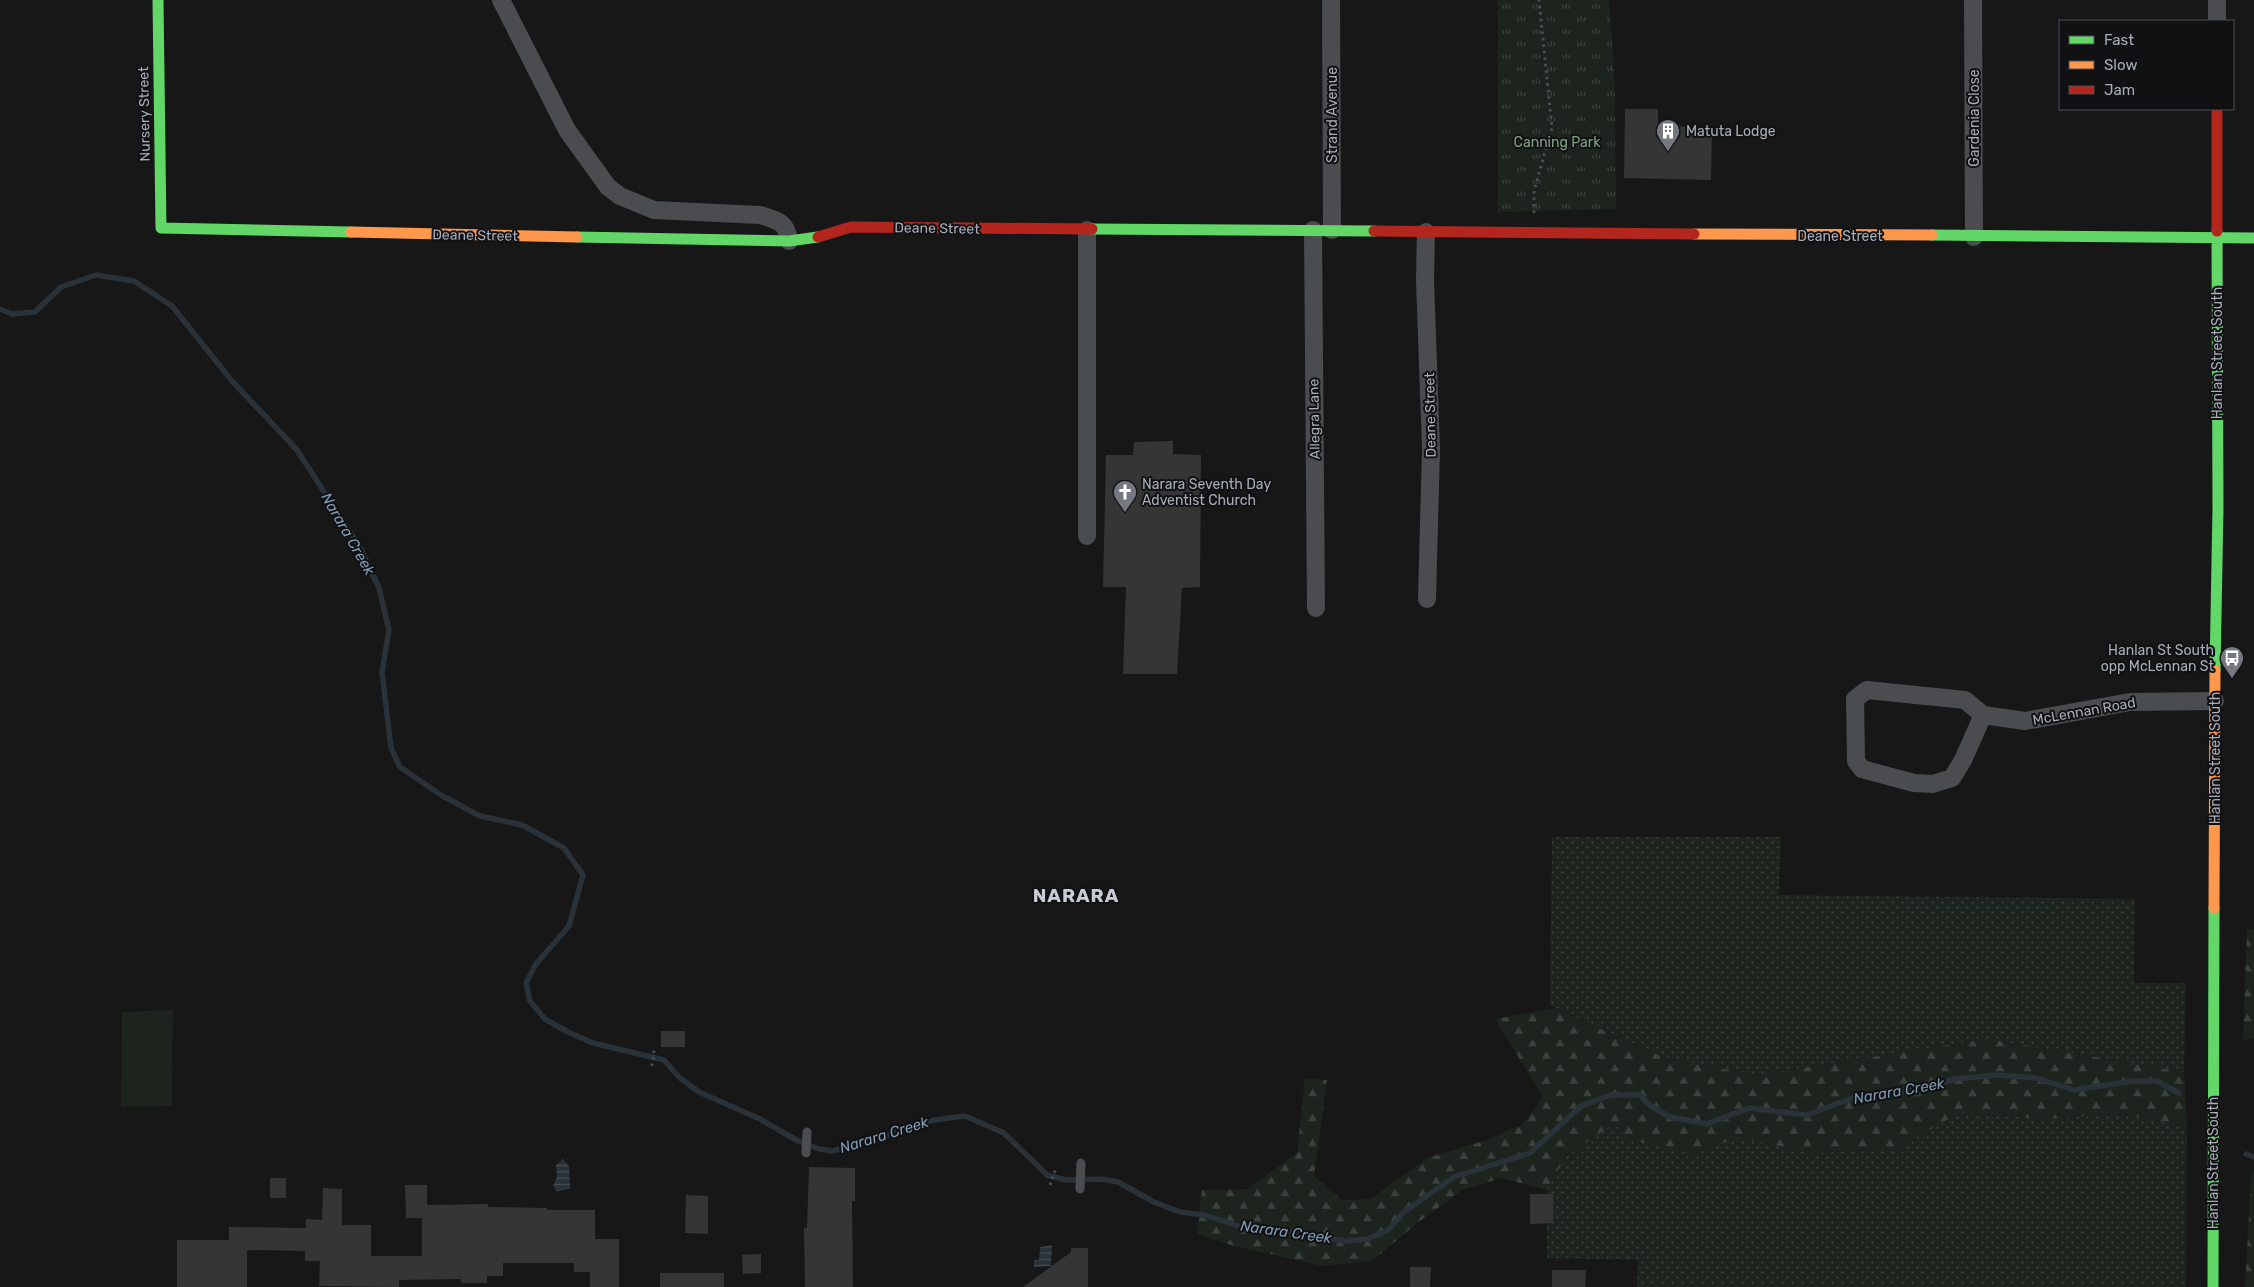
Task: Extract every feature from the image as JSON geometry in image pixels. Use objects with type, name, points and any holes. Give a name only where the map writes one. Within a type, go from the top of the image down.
[{"type":"street","name":"Nursery Street","points":[[158,0],[161,228]]},
{"type":"street","points":[[501,0],[567,130],[608,188],[620,196],[654,210],[760,215],[776,219],[788,230],[789,241]]},
{"type":"street","name":"Strand Avenue","points":[[1331,0],[1332,230]]},
{"type":"street","name":"Gardenia Close","points":[[1973,0],[1974,237]]},
{"type":"street","points":[[2217,0],[2217,20]]},
{"type":"street","name":"Hanlan Street South","points":[[2212,1287],[2215,701],[2218,508],[2217,110]]},
{"type":"street","name":"Deane Street","points":[[161,228],[789,241],[819,236],[850,227],[2254,238]]},
{"type":"street","points":[[1087,230],[1087,536]]},
{"type":"street","name":"Allegra Lane","points":[[1312,230],[1316,608]]},
{"type":"street","name":"Deane Street","points":[[1426,232],[1425,280],[1431,449],[1427,599]]},
{"type":"street","points":[[1867,690],[1964,700],[1983,715],[1963,760],[1952,778],[1933,784],[1914,783],[1862,769],[1856,761],[1855,699],[1867,690]]},
{"type":"street","name":"McLennan Road","points":[[1983,715],[2025,721],[2130,702],[2215,701]]},
{"type":"lane","points":[[806,1153],[807,1132]]},
{"type":"lane","points":[[1080,1188],[1081,1163]]},
{"type":"path","points":[[1534,211],[1534,191],[1552,128],[1539,0]]},
{"type":"path","points":[[652,1066],[654,1050]]},
{"type":"path","points":[[1050,1185],[1056,1168]]},
{"type":"green space","name":"Canning Park","points":[[1498,0],[1609,0],[1615,85],[1616,209],[1498,212]]},
{"type":"green space","points":[[1552,837],[1781,837],[1779,895],[2135,899],[2134,983],[2186,983],[2184,1072],[1987,1039],[1757,1075],[1665,1058],[1550,1005]]},
{"type":"green space","points":[[2247,928],[2254,930],[2254,1038],[2243,1040]]},
{"type":"green space","points":[[1555,1008],[1665,1058],[1757,1075],[1987,1039],[2184,1072],[2187,1126],[2119,1113],[2049,1119],[1960,1112],[1895,1150],[1809,1153],[1739,1137],[1692,1155],[1628,1139],[1614,1123],[1567,1156],[1546,1190],[1502,1178],[1462,1190],[1416,1224],[1372,1261],[1322,1266],[1231,1245],[1197,1234],[1202,1190],[1247,1189],[1297,1153],[1305,1078],[1327,1080],[1314,1176],[1342,1200],[1371,1199],[1427,1158],[1487,1140],[1523,1124],[1543,1097],[1495,1019]]},
{"type":"green space","points":[[173,1010],[172,1106],[121,1107],[122,1012]]},
{"type":"green space","points":[[1959,1112],[2049,1119],[2119,1113],[2187,1126],[2186,1287],[1637,1287],[1638,1260],[1547,1258],[1546,1190],[1567,1156],[1614,1123],[1692,1154],[1739,1137],[1809,1153],[1895,1150]]},
{"type":"green space","points":[[2254,1171],[2254,1287],[2245,1287],[2251,1176]]},
{"type":"shaded area","points":[[563,1159],[569,1166],[570,1189],[557,1191],[553,1186],[557,1177],[556,1165]]},
{"type":"shaded area","points":[[1052,1245],[1051,1266],[1034,1267],[1034,1260],[1039,1260],[1040,1247]]},
{"type":"building","name":"Matuta Lodge","points":[[1625,109],[1658,109],[1658,126],[1712,127],[1711,180],[1624,178]]},
{"type":"building","name":"Narara Seventh Day Adventist Church","points":[[1173,441],[1173,454],[1201,455],[1200,587],[1182,588],[1177,674],[1123,674],[1126,587],[1103,587],[1106,455],[1133,455],[1134,442]]},
{"type":"building","points":[[661,1031],[685,1031],[685,1047],[661,1047]]},
{"type":"building","points":[[809,1167],[855,1168],[855,1201],[852,1201],[853,1287],[805,1287],[804,1228],[807,1228]]},
{"type":"building","points":[[270,1178],[286,1178],[286,1198],[270,1198]]},
{"type":"building","points":[[405,1185],[427,1185],[427,1205],[488,1204],[488,1207],[595,1210],[595,1239],[619,1239],[619,1287],[590,1287],[590,1272],[574,1272],[574,1263],[503,1263],[503,1276],[487,1276],[487,1283],[461,1283],[461,1279],[399,1280],[399,1287],[319,1286],[320,1261],[305,1261],[305,1251],[247,1250],[247,1287],[177,1287],[177,1240],[229,1240],[229,1227],[306,1228],[306,1219],[322,1220],[323,1188],[342,1189],[342,1225],[371,1225],[371,1256],[422,1256],[422,1218],[406,1218]]},
{"type":"building","points":[[1530,1194],[1553,1194],[1553,1223],[1530,1224]]},
{"type":"building","points":[[686,1195],[708,1196],[708,1234],[685,1233]]},
{"type":"building","points":[[1071,1248],[1088,1248],[1088,1287],[1023,1287],[1071,1252]]},
{"type":"building","points":[[761,1254],[761,1273],[743,1274],[742,1255]]},
{"type":"building","points":[[1410,1267],[1431,1267],[1430,1287],[1410,1287]]},
{"type":"building","points":[[1552,1270],[1586,1270],[1585,1287],[1552,1287]]},
{"type":"building","points":[[660,1273],[724,1273],[724,1287],[660,1287]]},
{"type":"waterway","name":"Narara Creek","points":[[0,309],[12,314],[35,312],[61,287],[96,275],[134,281],[172,306],[232,381],[297,450],[361,549],[379,588],[389,630],[382,672],[391,748],[400,767],[441,795],[480,816],[522,825],[564,848],[583,875],[569,926],[536,964],[526,983],[530,1001],[545,1019],[568,1032],[593,1043],[664,1060],[680,1078],[699,1092],[760,1119],[798,1141],[819,1149],[832,1151],[861,1144],[934,1120],[965,1116],[1004,1133],[1047,1175],[1066,1180],[1101,1179],[1118,1182],[1154,1202],[1180,1212],[1204,1215],[1245,1228],[1275,1229],[1346,1241],[1368,1239],[1388,1230],[1404,1212],[1454,1177],[1530,1153],[1581,1106],[1611,1095],[1641,1095],[1651,1106],[1670,1117],[1707,1124],[1749,1108],[1807,1115],[1855,1097],[1898,1093],[1955,1079],[1998,1075],[2036,1078],[2074,1090],[2133,1081],[2157,1081],[2179,1093]]},
{"type":"waterway","name":"Narara Creek","points":[[2246,1154],[2254,1157]]},
{"type":"traffic: fast","points":[[158,0],[161,228],[351,232]]},
{"type":"traffic: fast","points":[[1092,229],[1374,231]]},
{"type":"traffic: fast","points":[[2215,670],[2218,508],[2217,231]]},
{"type":"traffic: fast","points":[[1932,235],[2254,238]]},
{"type":"traffic: fast","points":[[577,237],[789,241],[818,237]]},
{"type":"traffic: fast","points":[[2213,1287],[2214,908]]},
{"type":"traffic: slow","points":[[351,232],[577,237]]},
{"type":"traffic: slow","points":[[1694,234],[1932,235]]},
{"type":"traffic: slow","points":[[2214,908],[2215,670]]},
{"type":"traffic: jam","points":[[2217,110],[2217,231]]},
{"type":"traffic: jam","points":[[818,237],[851,227],[1092,229]]},
{"type":"traffic: jam","points":[[1374,231],[1694,234]]},
{"type":"place","name":"Matuta Lodge","points":[[1668,152]]},
{"type":"place","name":"Narara Seventh Day Adventist Church","points":[[1125,513]]},
{"type":"place","name":"Hanlan St South opp McLennan St","points":[[2232,679]]},
{"type":"district","name":"NARARA","points":[[1076,895]]}]
